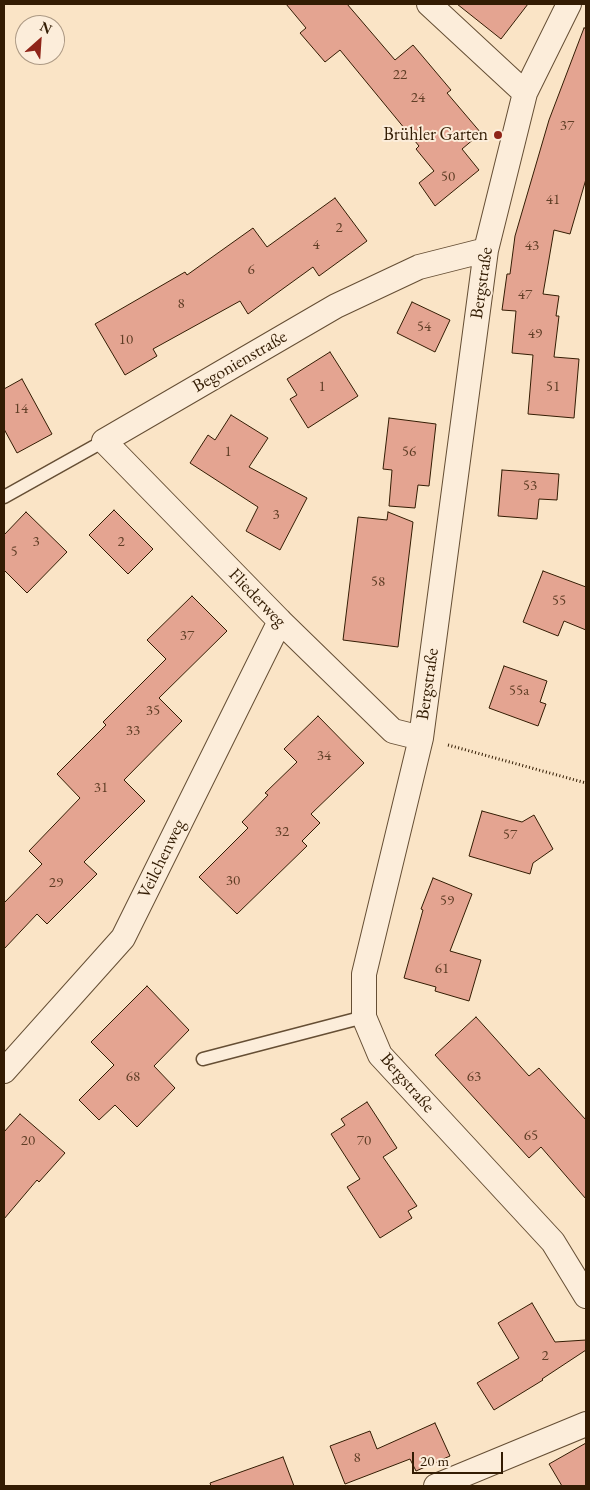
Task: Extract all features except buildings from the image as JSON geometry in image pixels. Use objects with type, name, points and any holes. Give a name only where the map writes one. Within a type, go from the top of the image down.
[{"type":"street","points":[[429,4],[525,93]]},
{"type":"street","name":"Bergstraße","points":[[569,4],[525,93],[486,250],[421,738],[364,974],[364,1017],[380,1056],[553,1242],[586,1296]]},
{"type":"street","name":"Begonienstraße","points":[[104,441],[336,306],[419,267],[486,250]]},
{"type":"street","name":"Fliederweg","points":[[104,441],[280,621],[393,731],[421,738]]},
{"type":"street","name":"Veilchenweg","points":[[4,1071],[123,938],[280,621]]},
{"type":"street","points":[[436,1486],[586,1424]]},
{"type":"lane","name":"Begonienstraße","points":[[4,497],[104,441]]},
{"type":"lane","points":[[203,1059],[364,1017]]},
{"type":"path","points":[[421,738],[586,783]]},
{"type":"place","name":"Brühler Garten","points":[[498,135]]}]
